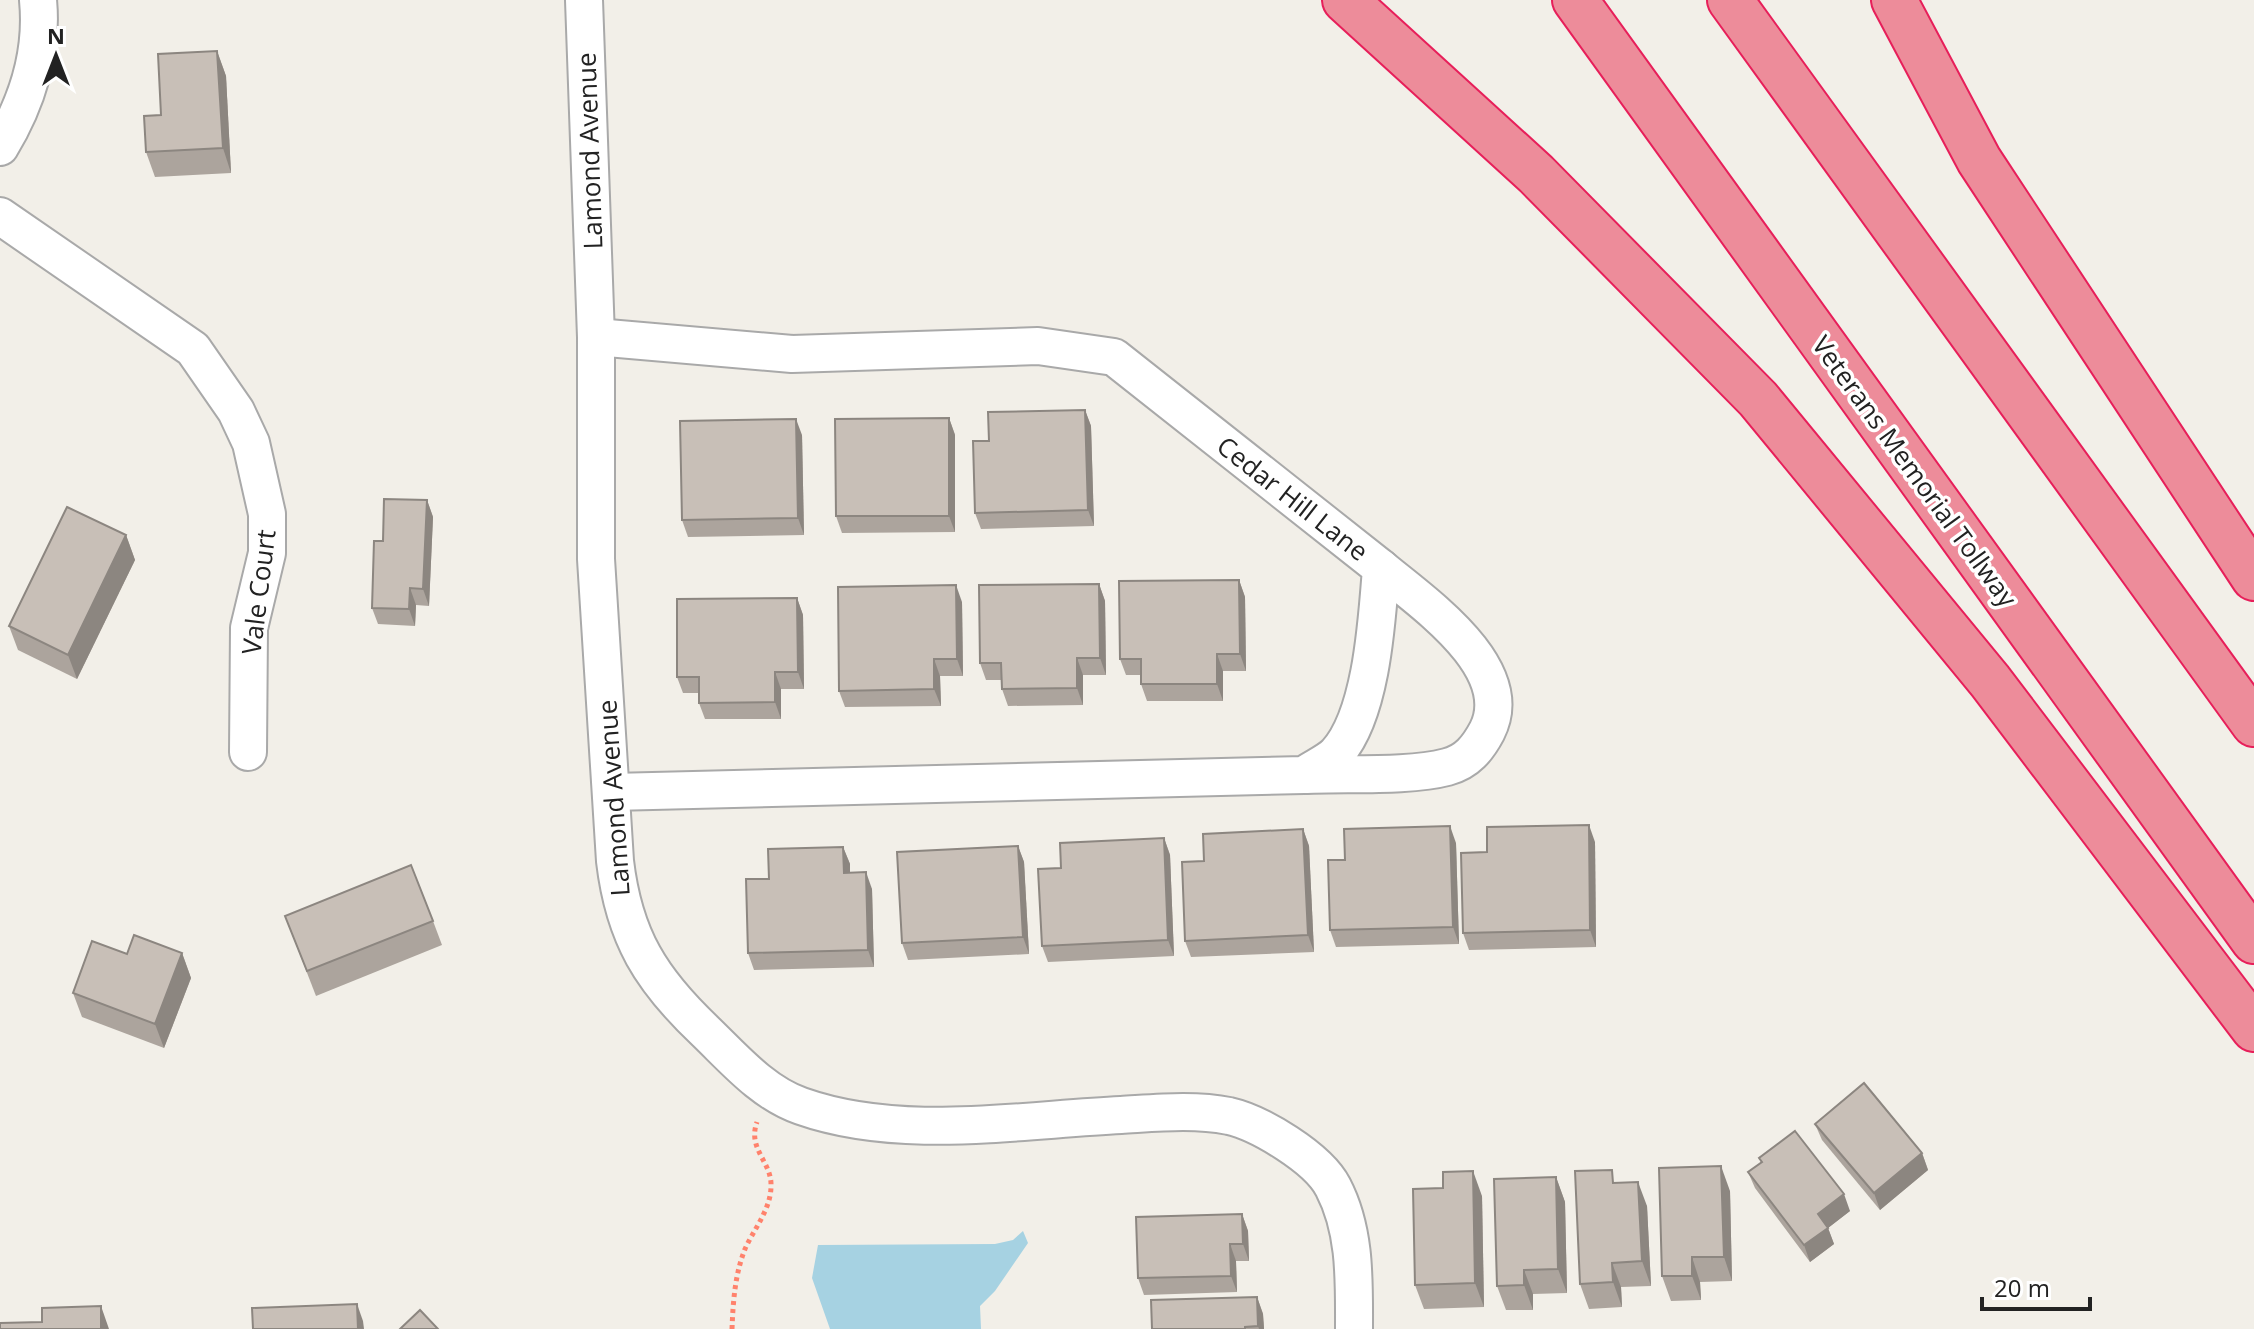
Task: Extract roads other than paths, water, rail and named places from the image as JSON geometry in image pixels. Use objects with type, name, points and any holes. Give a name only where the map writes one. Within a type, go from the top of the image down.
[{"type":"highway","points":[[1345,0],[1536,174],[1758,399],[1990,681],[2254,1029]]},
{"type":"highway","name":"Veterans Memorial Tollway","points":[[1575,0],[2254,941]]},
{"type":"highway","points":[[1730,0],[2254,724]]},
{"type":"highway","points":[[1894,0],[1979,160],[2254,578]]},
{"type":"street","points":[[0,147],[24,101],[36,58],[38,0]]},
{"type":"street","name":"Lamond Avenue","points":[[584,0],[596,337],[596,559],[620,905],[638,948],[673,1001],[749,1074],[799,1105],[861,1120],[933,1124],[1182,1111],[1230,1116],[1265,1129],[1331,1184],[1346,1220],[1353,1265],[1354,1329]]},
{"type":"street","name":"Vale Court","points":[[0,216],[193,349],[236,411],[251,443],[267,514],[267,553],[249,628],[248,752]]},
{"type":"street","name":"Cedar Hill Lane","points":[[596,337],[792,354],[1038,346],[1114,357],[1381,568],[1375,641],[1366,684],[1350,730],[1335,754],[1304,775]]},
{"type":"street","points":[[612,792],[1304,775],[1449,767],[1477,751],[1492,721],[1489,683],[1468,648],[1451,628],[1381,568]]},
{"type":"water","points":[[1023,1231],[1028,1243],[995,1291],[980,1306],[981,1329],[830,1329],[812,1278],[818,1245],[995,1244],[1013,1240]]}]
